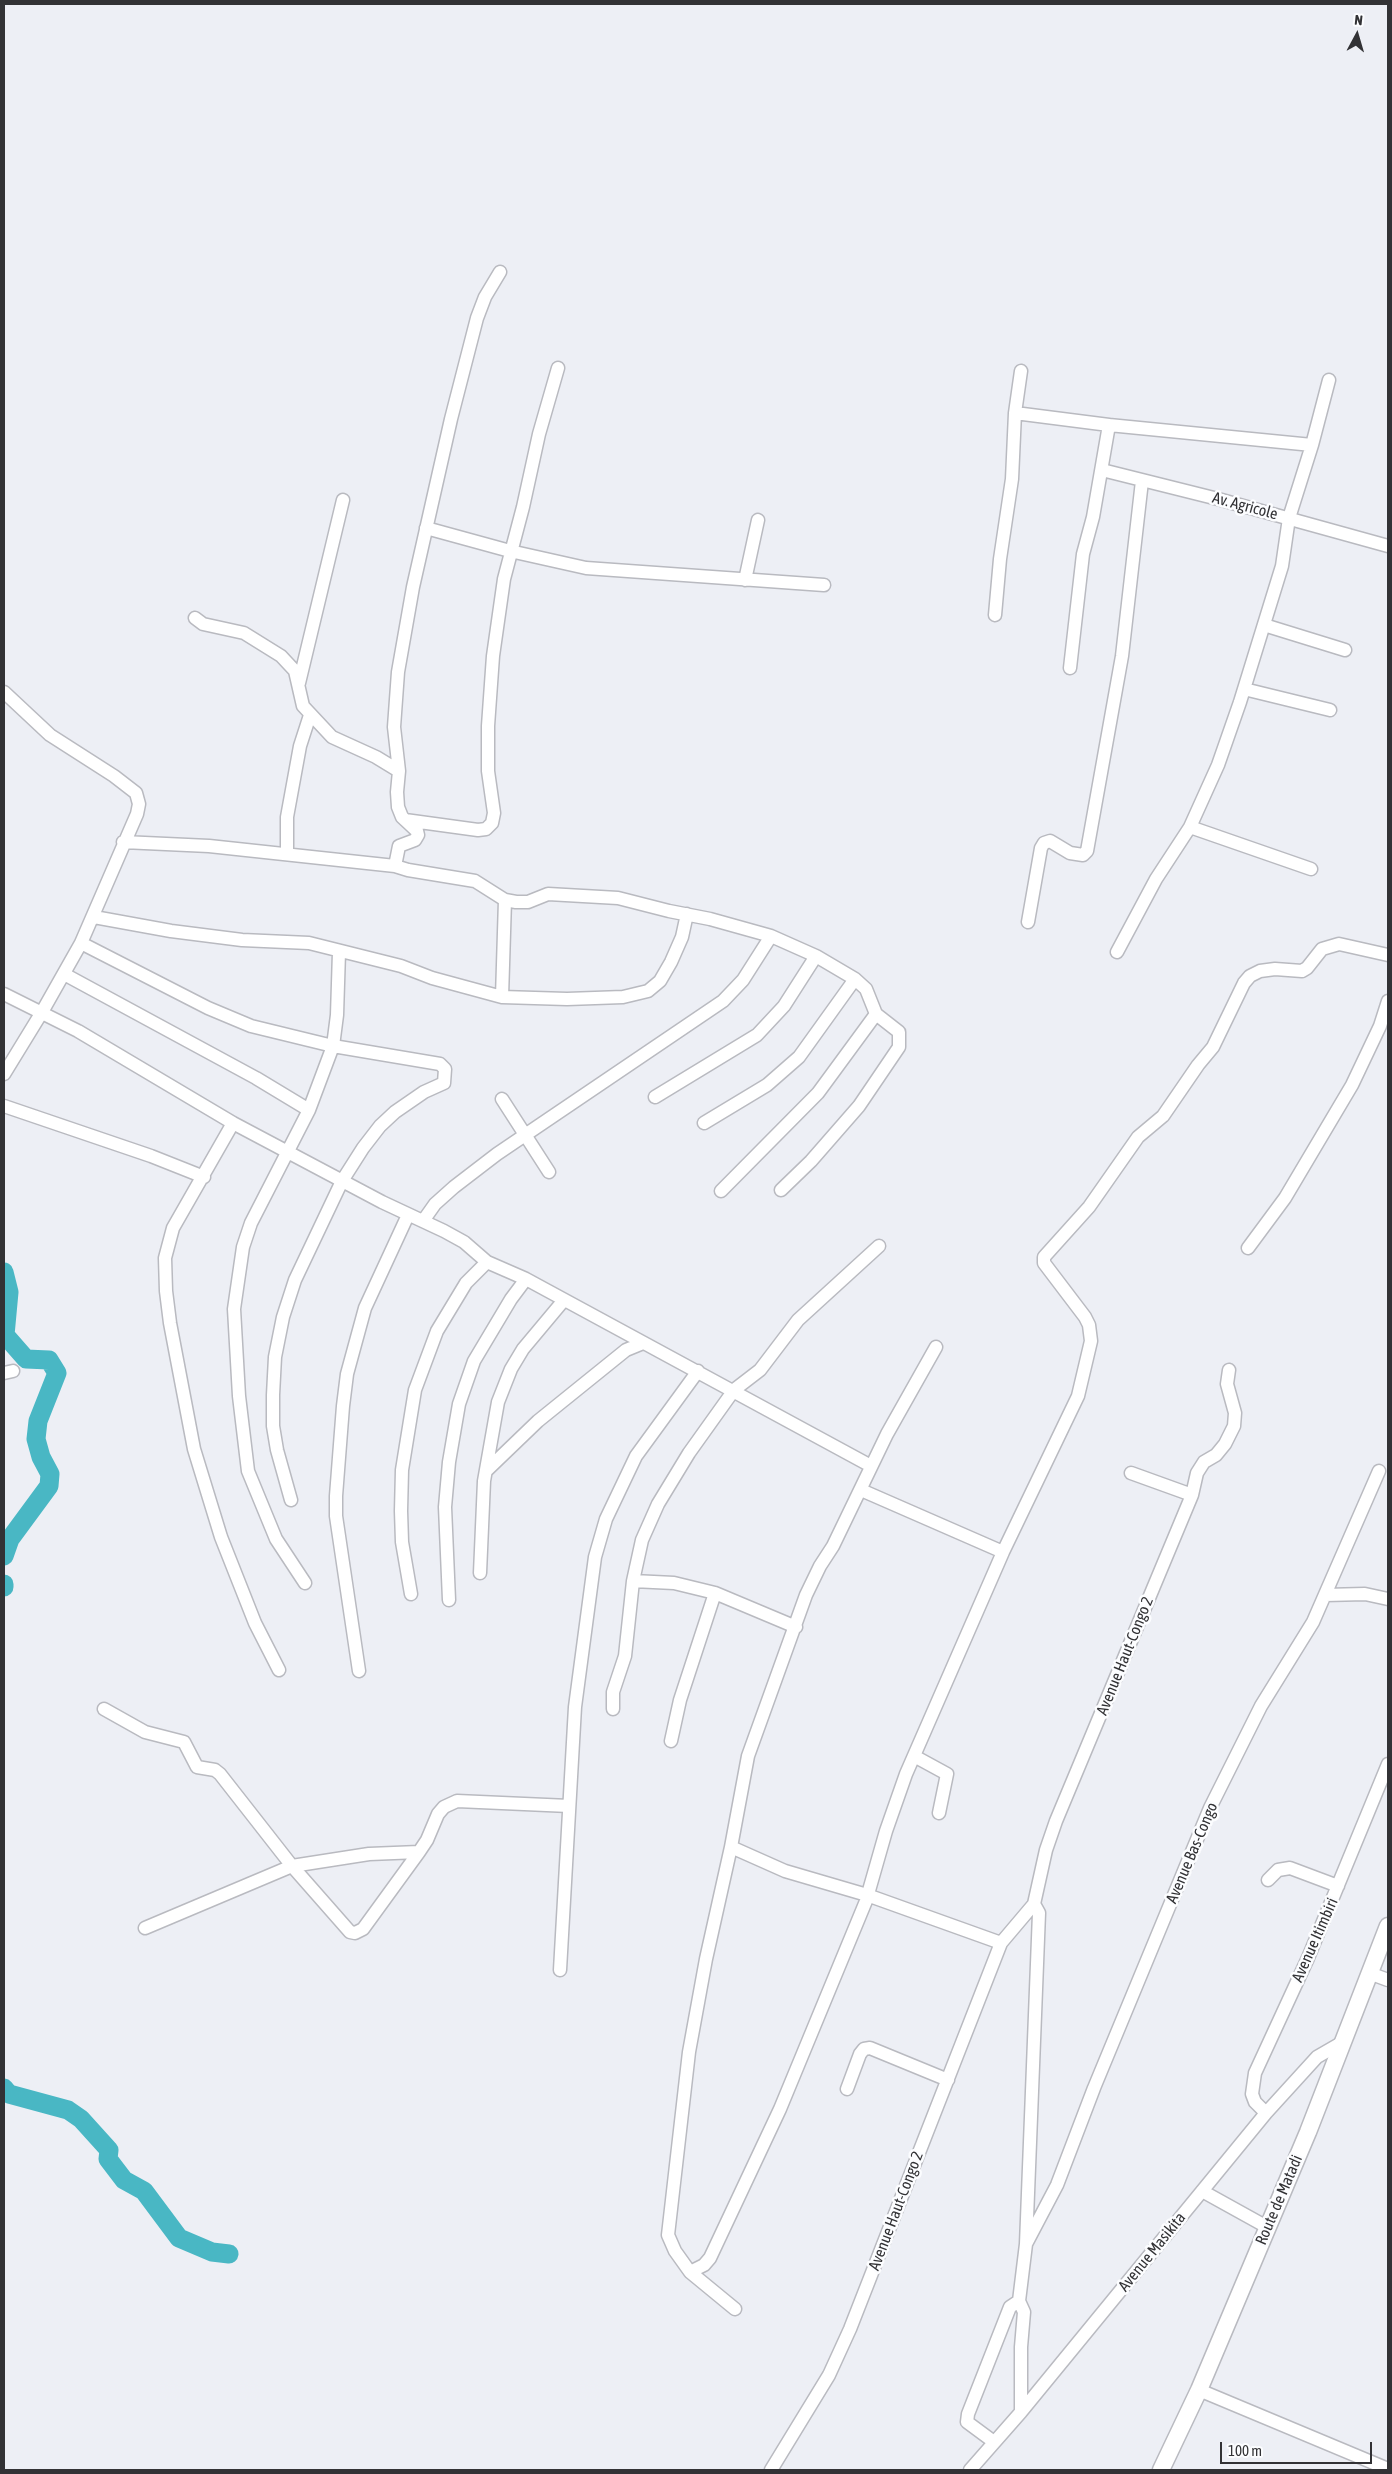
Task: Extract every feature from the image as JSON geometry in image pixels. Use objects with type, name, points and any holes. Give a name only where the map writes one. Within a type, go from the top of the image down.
[{"type":"main road","name":"Route de Matadi","points":[[1161,2470],[1199,2390],[1343,2042],[1388,1926]]},
{"type":"street","points":[[395,866],[399,846],[415,840],[418,835],[417,831],[405,820],[398,807],[399,771],[394,727],[398,672],[426,528],[451,419],[485,297],[500,272]]},
{"type":"street","points":[[405,820],[478,830],[486,829],[492,823],[494,813],[488,771],[488,726],[493,656],[510,551],[524,507],[539,434],[558,368]]},
{"type":"street","points":[[995,615],[1000,559],[1015,446],[1015,413],[1021,371]]},
{"type":"street","points":[[1117,952],[1156,879],[1190,827],[1218,765],[1282,566],[1289,518],[1312,445],[1329,380]]},
{"type":"street","points":[[1015,413],[1109,425],[1312,445]]},
{"type":"street","points":[[1070,668],[1083,554],[1102,470],[1109,425]]},
{"type":"street","name":"Av. Agricole","points":[[1102,470],[1289,518],[1388,546]]},
{"type":"street","points":[[1028,922],[1041,848],[1044,843],[1050,841],[1070,852],[1083,855],[1087,851],[1122,656],[1142,481]]},
{"type":"street","points":[[299,683],[343,500]]},
{"type":"street","points":[[744,580],[758,520]]},
{"type":"street","points":[[426,528],[510,551],[586,568],[824,585]]},
{"type":"street","points":[[194,618],[203,624],[229,628],[256,639],[281,656],[295,671],[303,706],[332,737],[376,757],[399,771]]},
{"type":"street","points":[[1264,625],[1345,650]]},
{"type":"street","points":[[1244,689],[1330,710]]},
{"type":"street","points":[[4,692],[50,735],[114,776],[136,793],[139,799],[137,814],[123,842],[94,918],[64,974],[4,1074]]},
{"type":"street","points":[[287,853],[287,817],[300,746],[310,715]]},
{"type":"street","points":[[1190,827],[1311,869]]},
{"type":"street","points":[[123,842],[209,846],[395,866],[408,870],[475,880],[505,900],[528,902],[548,894],[618,898],[771,936],[816,956],[855,979],[866,989],[876,1014],[899,1032],[899,1047],[859,1106],[811,1161],[781,1190]]},
{"type":"street","points":[[502,997],[505,900]]},
{"type":"street","points":[[94,918],[171,931],[242,940],[308,943],[401,966],[432,978],[502,997],[568,999],[623,997],[648,991],[660,981],[671,962],[682,937],[687,914]]},
{"type":"street","points":[[423,1221],[434,1204],[454,1187],[526,1134],[723,1001],[743,980],[771,936]]},
{"type":"street","points":[[81,943],[216,1012],[251,1026],[333,1046],[440,1064],[445,1069],[444,1083],[424,1092],[395,1112],[380,1126],[342,1181],[295,1280],[283,1316],[275,1357],[273,1426],[277,1450],[291,1500]]},
{"type":"street","points":[[690,2272],[704,2265],[710,2258],[742,2194],[780,2109],[867,1895],[886,1831],[914,1756],[1003,1552],[1078,1396],[1091,1341],[1085,1317],[1049,1270],[1044,1262],[1044,1257],[1088,1207],[1138,1137],[1163,1116],[1198,1065],[1213,1047],[1244,983],[1250,976],[1275,969],[1302,971],[1307,968],[1322,949],[1339,944],[1388,955]]},
{"type":"street","points":[[305,1583],[276,1539],[248,1471],[239,1396],[235,1328],[236,1292],[243,1247],[251,1224],[309,1110],[333,1046],[337,1016],[339,952]]},
{"type":"street","points":[[655,1097],[756,1036],[784,1006],[816,956]]},
{"type":"street","points":[[64,974],[256,1078],[309,1110]]},
{"type":"street","points":[[704,1123],[767,1085],[799,1057],[855,979]]},
{"type":"street","points":[[4,994],[78,1030],[233,1123],[342,1181],[464,1242],[487,1262],[526,1279],[734,1390],[871,1466]]},
{"type":"street","points":[[1248,1248],[1285,1198],[1352,1085],[1380,1026],[1388,1002]]},
{"type":"street","points":[[721,1191],[818,1093],[876,1014]]},
{"type":"street","points":[[502,1099],[549,1172]]},
{"type":"street","points":[[4,1106],[66,1129],[134,1150],[204,1177]]},
{"type":"street","points":[[233,1123],[204,1177],[173,1228],[165,1258],[170,1323],[194,1450],[199,1467],[221,1537],[255,1623],[279,1670]]},
{"type":"street","points":[[359,1671],[336,1516],[343,1406],[347,1374],[365,1308],[408,1215]]},
{"type":"street","points":[[613,1709],[613,1692],[625,1656],[633,1581],[642,1540],[658,1504],[688,1453],[734,1390],[760,1370],[798,1320],[880,1246]]},
{"type":"street","points":[[411,1594],[402,1542],[401,1511],[402,1470],[415,1390],[436,1331],[466,1283],[487,1262]]},
{"type":"street","points":[[449,1600],[445,1507],[449,1462],[459,1404],[474,1361],[511,1299],[526,1279]]},
{"type":"street","points":[[480,1573],[486,1471],[498,1402],[511,1369],[523,1349],[564,1300]]},
{"type":"street","points":[[486,1471],[538,1421],[626,1350],[643,1343]]},
{"type":"street","points":[[735,2309],[690,2272],[675,2251],[668,2235],[689,2052],[748,1756],[814,1578],[833,1546],[871,1466],[936,1347]]},
{"type":"street","name":"Avenue Haut-Congo 2","points":[[771,2470],[829,2375],[850,2329],[1002,1942],[1034,1904],[1046,1850],[1056,1821],[1192,1495],[1194,1482],[1204,1462],[1216,1455],[1234,1426],[1235,1413],[1227,1384],[1229,1370]]},
{"type":"street","points":[[560,1970],[575,1707],[596,1557],[606,1519],[636,1456],[698,1371]]},
{"type":"street","name":"Avenue Bas-Congo","points":[[1026,2244],[1057,2185],[1098,2079],[1210,1808],[1261,1706],[1312,1622],[1379,1471]]},
{"type":"street","points":[[1131,1472],[1192,1495]]},
{"type":"street","points":[[861,1490],[1003,1552]]},
{"type":"street","points":[[633,1581],[674,1583],[716,1593],[796,1628]]},
{"type":"street","points":[[672,1742],[680,1700],[716,1593]]},
{"type":"street","points":[[1325,1595],[1366,1594],[1388,1599]]},
{"type":"street","points":[[104,1709],[145,1732],[184,1742],[193,1762],[197,1766],[214,1770],[220,1774],[292,1866],[346,1928],[354,1933],[363,1929],[419,1852],[427,1840],[438,1814],[444,1807],[457,1801],[569,1806]]},
{"type":"street","points":[[914,1756],[947,1774],[939,1813]]},
{"type":"street","name":"Avenue Itimbiri","points":[[1266,2113],[1255,2102],[1252,2094],[1256,2073],[1387,1769]]},
{"type":"street","points":[[731,1847],[785,1871],[867,1895],[1002,1942]]},
{"type":"street","points":[[145,1928],[292,1866],[369,1854],[419,1852]]},
{"type":"street","points":[[1268,1880],[1278,1870],[1290,1868],[1338,1886]]},
{"type":"street","points":[[1022,2412],[1021,2347],[1024,2312],[1019,2301],[1026,2244],[1039,1913],[1034,1904]]},
{"type":"street","points":[[1369,1973],[1388,1980]]},
{"type":"street","name":"Avenue Masikita","points":[[970,2470],[1022,2412],[1266,2113],[1317,2057],[1343,2042]]},
{"type":"street","points":[[847,2089],[860,2054],[864,2049],[870,2048],[948,2080]]},
{"type":"street","points":[[1202,2191],[1267,2227]]},
{"type":"street","points":[[994,2442],[967,2422],[968,2414],[1010,2307],[1019,2301]]},
{"type":"street","points":[[1199,2390],[1366,2465],[1388,2469]]},
{"type":"waterway","points":[[4,1272],[9,1292],[5,1335],[26,1359],[49,1360],[57,1373],[38,1421],[36,1439],[41,1457],[50,1474],[49,1486],[10,1539],[4,1556]]},
{"type":"waterway","points":[[4,2088],[9,2094],[68,2110],[81,2119],[109,2150],[108,2159],[124,2180],[144,2191],[179,2238],[212,2252],[229,2254]]}]
